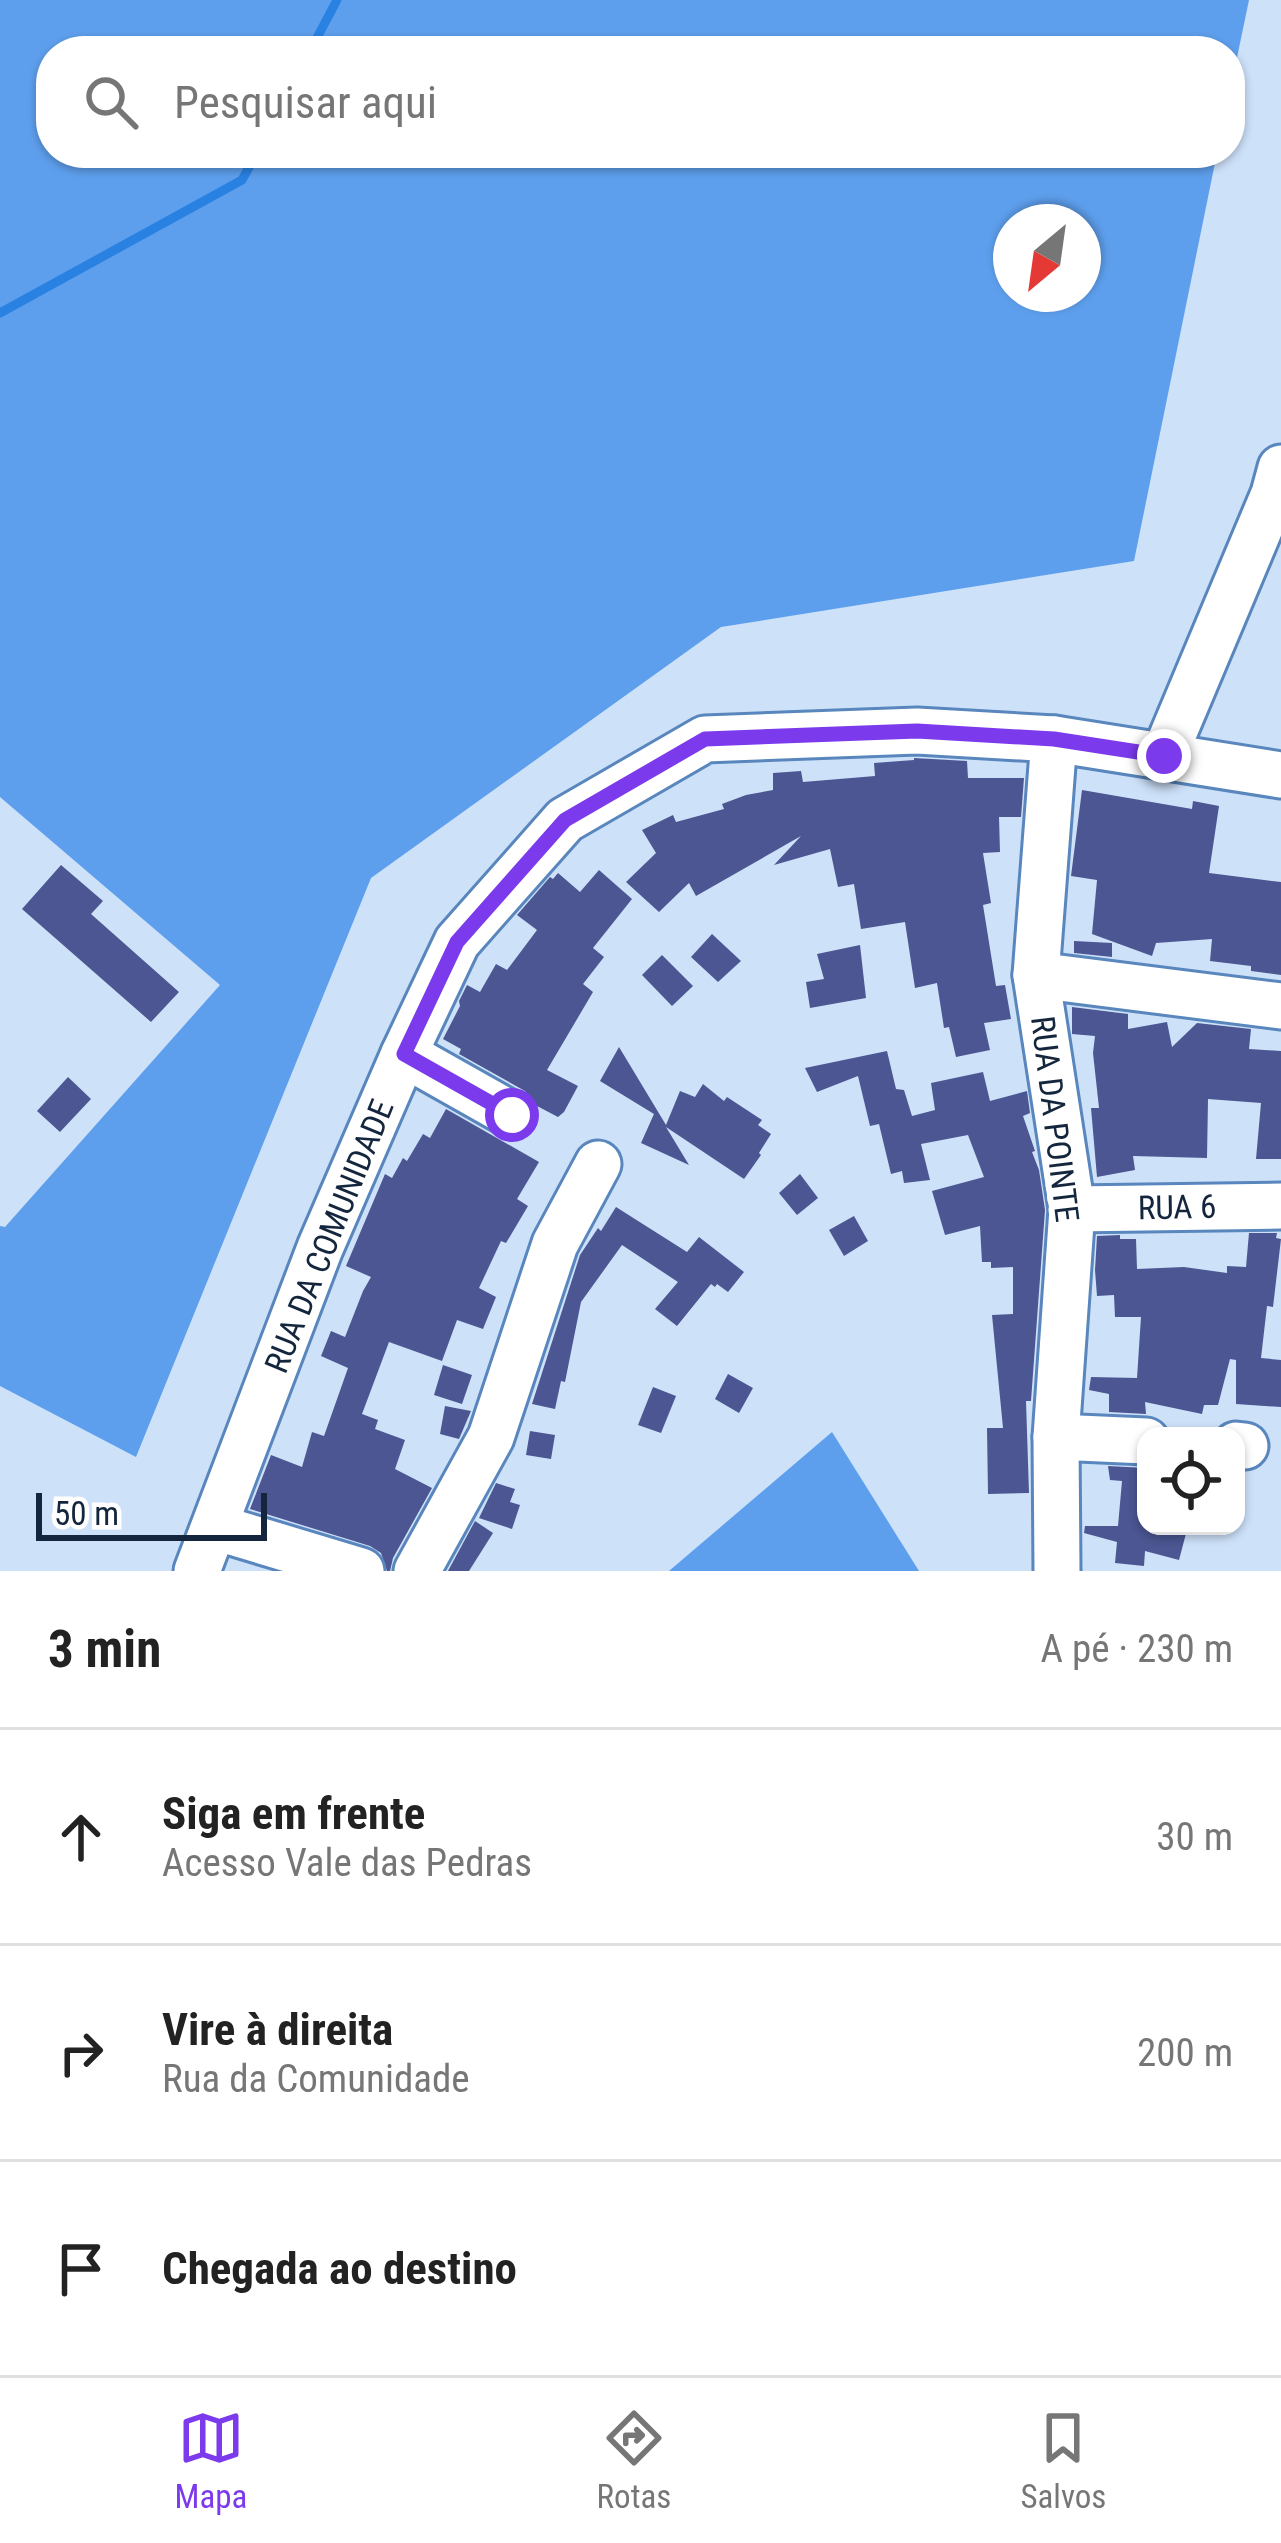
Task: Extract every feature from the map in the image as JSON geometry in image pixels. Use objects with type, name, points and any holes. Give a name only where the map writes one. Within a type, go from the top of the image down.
[{"type":"street","points":[[1164,756],[1281,468]]},
{"type":"street","name":"RUA DA COMUNIDADE","points":[[197,1571],[320,1248],[457,942],[565,820],[705,739],[917,731],[1054,739],[1281,775]]},
{"type":"street","name":"RUA DA POINTE","points":[[1054,739],[1036,975],[1072,1209],[1056,1437],[1057,1571]]},
{"type":"street","points":[[1036,975],[1281,1006]]},
{"type":"street","points":[[404,1054],[512,1115]]},
{"type":"street","points":[[418,1571],[491,1437],[555,1244],[598,1164]]},
{"type":"street","name":"RUA 6","points":[[1072,1209],[1281,1206]]},
{"type":"street","points":[[1056,1437],[1137,1441]]},
{"type":"street","points":[[215,1527],[361,1571]]},
{"type":"shaded area","points":[[0,0],[1249,0],[1241,36],[36,36],[36,168],[1214,168],[1134,561],[721,627],[371,878],[136,1457],[0,1386],[0,1226],[5,1227],[220,985],[0,797]]},
{"type":"shaded area","points":[[832,1432],[919,1571],[669,1571]]},
{"type":"building","points":[[914,758],[967,761],[968,778],[1024,778],[1021,817],[999,817],[1000,852],[983,853],[991,903],[983,905],[996,986],[1005,985],[1011,1019],[984,1023],[990,1050],[956,1057],[949,1027],[944,1028],[937,983],[915,988],[905,922],[861,929],[854,884],[838,887],[830,849],[774,865],[801,836],[696,896],[689,883],[659,912],[626,882],[656,853],[642,830],[673,815],[676,822],[724,809],[722,804],[746,795],[773,790],[773,773],[801,771],[803,782],[875,776],[874,763]]},
{"type":"building","points":[[1082,790],[1192,809],[1193,801],[1219,806],[1209,873],[1281,882],[1281,975],[1210,961],[1212,939],[1156,943],[1152,956],[1092,934],[1097,880],[1071,876]]},
{"type":"building","points":[[61,865],[103,901],[91,914],[179,992],[151,1022],[22,909]]},
{"type":"building","points":[[599,870],[632,899],[593,948],[604,957],[583,984],[593,992],[547,1070],[578,1086],[558,1117],[443,1039],[467,985],[480,992],[496,964],[507,970],[537,930],[517,915],[550,877],[558,873],[580,892]]},
{"type":"building","points":[[712,934],[741,961],[718,982],[691,957]]},
{"type":"building","points":[[1074,941],[1112,943],[1112,957],[1074,953]]},
{"type":"building","points":[[860,945],[866,998],[810,1008],[806,982],[824,979],[817,954]]},
{"type":"building","points":[[662,955],[693,986],[672,1006],[642,975]]},
{"type":"building","points":[[1072,1007],[1128,1014],[1128,1029],[1167,1022],[1172,1047],[1197,1023],[1251,1029],[1249,1049],[1281,1051],[1281,1159],[1256,1159],[1261,1103],[1208,1099],[1207,1158],[1133,1156],[1135,1170],[1097,1177],[1091,1108],[1099,1108],[1095,1036],[1072,1034]]},
{"type":"building","points":[[619,1047],[666,1125],[680,1091],[695,1097],[703,1084],[762,1120],[758,1125],[771,1134],[744,1179],[666,1127],[689,1165],[641,1143],[654,1114],[600,1081]]},
{"type":"building","points":[[887,1051],[896,1089],[904,1090],[912,1116],[935,1110],[931,1083],[983,1072],[990,1101],[1027,1091],[1030,1113],[1023,1116],[1035,1151],[1045,1210],[1031,1401],[1026,1401],[1029,1493],[988,1494],[987,1428],[1003,1428],[992,1315],[1013,1314],[1013,1267],[991,1268],[991,1262],[982,1262],[980,1226],[945,1235],[932,1191],[984,1177],[968,1135],[921,1144],[930,1180],[904,1183],[902,1171],[891,1174],[879,1124],[870,1126],[858,1076],[817,1092],[805,1068]]},
{"type":"building","points":[[68,1077],[91,1099],[60,1132],[37,1111]]},
{"type":"building","points":[[446,1109],[539,1162],[517,1199],[528,1206],[506,1243],[501,1241],[479,1288],[496,1297],[483,1329],[457,1320],[442,1361],[389,1342],[362,1414],[378,1420],[375,1429],[405,1440],[395,1469],[432,1488],[387,1571],[381,1553],[370,1546],[250,1509],[271,1455],[302,1467],[312,1432],[324,1436],[348,1368],[321,1356],[331,1331],[345,1337],[371,1277],[346,1266],[385,1174],[392,1178],[423,1134],[430,1138]]},
{"type":"building","points":[[800,1174],[818,1198],[797,1215],[779,1193]]},
{"type":"building","points":[[616,1207],[687,1252],[699,1237],[744,1272],[728,1292],[711,1284],[677,1326],[655,1309],[678,1282],[622,1245],[581,1302],[555,1409],[532,1404],[580,1255]]},
{"type":"building","points":[[854,1216],[868,1241],[844,1256],[829,1230]]},
{"type":"building","points":[[1249,1233],[1277,1233],[1276,1238],[1281,1239],[1261,1358],[1281,1360],[1281,1407],[1236,1404],[1236,1360],[1230,1359],[1218,1405],[1204,1405],[1202,1414],[1145,1402],[1146,1414],[1109,1412],[1109,1394],[1089,1390],[1091,1377],[1137,1378],[1141,1317],[1115,1317],[1114,1295],[1097,1296],[1097,1236],[1136,1239],[1137,1269],[1184,1267],[1227,1273],[1227,1266],[1246,1267]]},
{"type":"building","points":[[443,1365],[472,1375],[462,1404],[434,1395]]},
{"type":"building","points":[[728,1374],[753,1388],[739,1413],[715,1399]]},
{"type":"building","points":[[653,1387],[676,1396],[661,1433],[638,1425]]},
{"type":"building","points":[[445,1406],[471,1411],[459,1439],[440,1434]]},
{"type":"building","points":[[530,1431],[555,1435],[551,1459],[526,1455]]},
{"type":"building","points":[[1108,1466],[1137,1468],[1137,1535],[1186,1535],[1179,1560],[1145,1551],[1144,1566],[1115,1563],[1117,1542],[1084,1533],[1085,1526],[1118,1526],[1122,1481],[1110,1480]]},
{"type":"building","points":[[496,1483],[515,1489],[510,1502],[520,1505],[512,1529],[479,1518]]},
{"type":"building","points":[[475,1521],[493,1533],[469,1571],[448,1571]]},
{"type":"waterway","points":[[318,36],[337,0]]},
{"type":"waterway","points":[[0,313],[242,180],[249,168]]},
{"type":"route","points":[[512,1115],[404,1054],[457,942],[565,820],[705,739],[917,731],[1054,739],[1164,756]]}]
